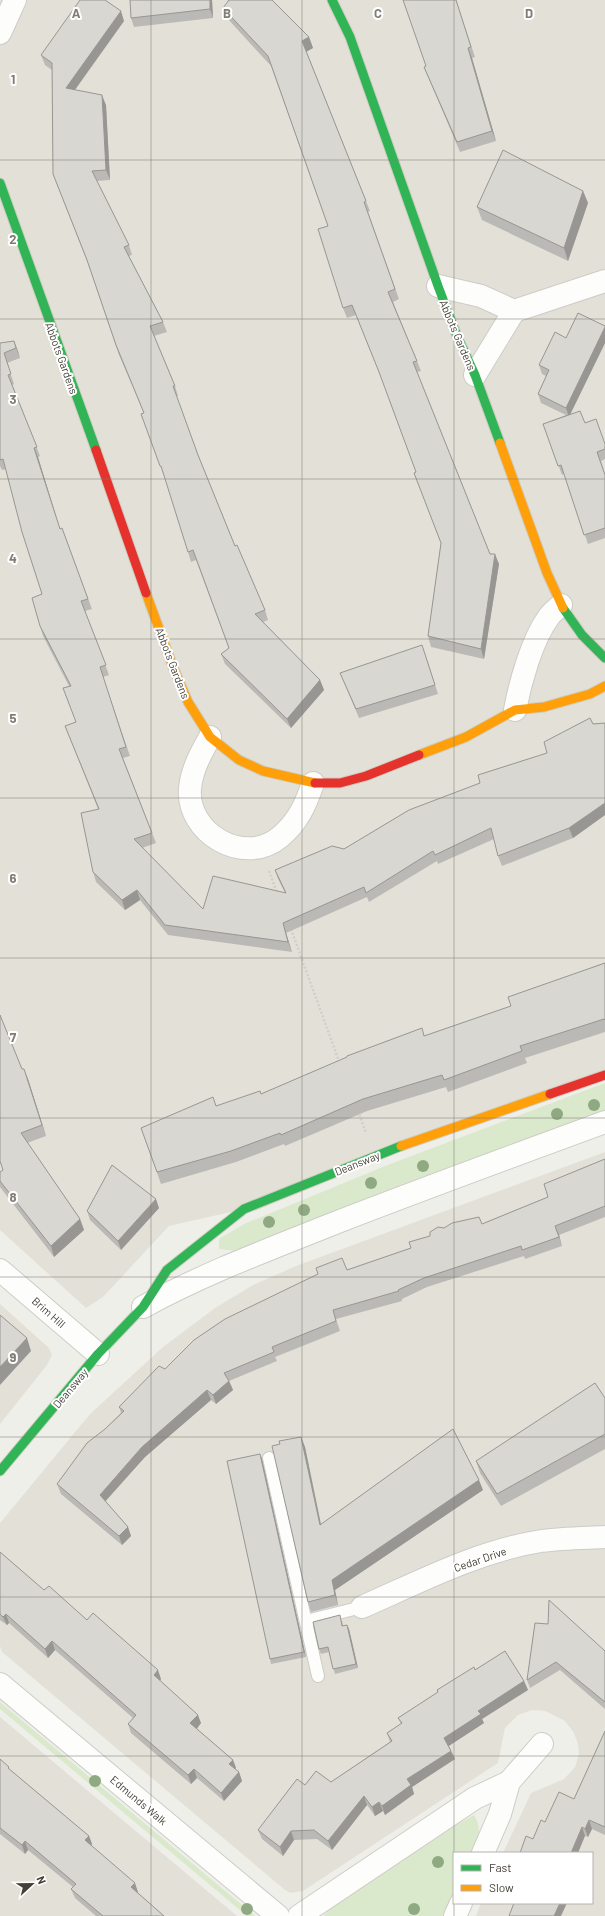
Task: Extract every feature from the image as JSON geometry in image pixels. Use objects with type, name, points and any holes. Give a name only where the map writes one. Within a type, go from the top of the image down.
[{"type":"street","points":[[0,32],[15,0]]},
{"type":"street","name":"Abbots Gardens","points":[[332,0],[350,37],[438,286],[457,336],[476,375],[547,573],[561,605],[582,635],[605,658]]},
{"type":"street","name":"Abbots Gardens","points":[[0,183],[173,666],[188,702],[210,737],[239,760],[262,771],[313,783],[340,783],[366,776],[466,737],[515,710],[544,707],[590,694],[605,686]]},
{"type":"street","points":[[476,375],[514,311],[605,281]]},
{"type":"street","points":[[438,286],[481,296],[514,311]]},
{"type":"street","points":[[515,710],[521,679],[539,633],[548,617],[561,605]]},
{"type":"street","points":[[210,737],[196,762],[190,788],[192,807],[202,826],[215,839],[233,846],[247,848],[260,846],[279,838],[306,806],[313,783]]},
{"type":"street","name":"Deansway","points":[[0,1471],[98,1354],[143,1307],[167,1270],[244,1209],[374,1156],[605,1074]]},
{"type":"street","name":"Deansway","points":[[143,1307],[207,1274],[412,1193],[605,1122]]},
{"type":"street","name":"Brim Hill","points":[[0,1270],[98,1354]]},
{"type":"street","name":"Cedar Drive","points":[[362,1607],[457,1566],[508,1549],[542,1541],[605,1537]]},
{"type":"street","name":"Edmunds Walk","points":[[0,1684],[278,1916]]},
{"type":"street","points":[[299,1916],[475,1798],[509,1782],[542,1744]]},
{"type":"street","points":[[483,1852],[500,1814],[509,1782]]},
{"type":"street","points":[[455,1916],[461,1904]]},
{"type":"lane","points":[[269,1458],[318,1676]]},
{"type":"lane","points":[[306,1621],[362,1607]]},
{"type":"path","points":[[260,846],[279,898]]},
{"type":"path","points":[[290,927],[342,1067]]},
{"type":"path","points":[[355,1104],[374,1156]]},
{"type":"shaded area","points":[[0,0],[605,0],[605,1074],[244,1209],[169,1226],[103,1297],[86,1308],[0,1230]]},
{"type":"shaded area","points":[[605,1152],[605,1916],[476,1916],[481,1904],[593,1904],[593,1852],[503,1852],[531,1793],[564,1779],[575,1767],[579,1754],[578,1744],[574,1733],[565,1721],[545,1711],[532,1710],[518,1715],[505,1728],[498,1763],[303,1891],[290,1893],[2,1652],[0,1646],[0,1523],[90,1414],[163,1347],[215,1308],[253,1285],[296,1266]]},
{"type":"shaded area","points":[[0,1304],[49,1348],[52,1355],[47,1365],[0,1424]]},
{"type":"shaded area","points":[[0,1717],[237,1916],[0,1916]]},
{"type":"green space","points":[[605,1083],[605,1111],[236,1251],[219,1249],[219,1239],[244,1224],[385,1166]]},
{"type":"green space","points":[[0,1702],[255,1916],[247,1916],[0,1709]]},
{"type":"green space","points":[[474,1815],[477,1820],[479,1834],[472,1852],[453,1852],[453,1896],[444,1916],[323,1916],[330,1909],[456,1825]]},
{"type":"building","points":[[80,0],[105,0],[121,11],[66,88],[102,95],[106,170],[92,171],[129,245],[124,247],[163,322],[150,326],[175,386],[173,386],[198,455],[235,546],[237,545],[265,610],[255,614],[320,680],[287,719],[221,654],[229,648],[193,550],[188,552],[161,466],[141,414],[144,413],[116,345],[87,260],[53,174],[52,63],[41,55]]},
{"type":"building","points":[[130,0],[210,0],[210,9],[131,18]]},
{"type":"building","points":[[229,0],[272,0],[309,37],[302,41],[366,201],[364,202],[395,289],[388,292],[417,361],[413,362],[490,554],[495,554],[481,649],[428,636],[441,543],[414,473],[416,472],[379,372],[352,305],[343,308],[318,229],[328,226],[268,56],[223,8]]},
{"type":"building","points":[[403,0],[456,0],[471,47],[468,48],[492,131],[457,142],[424,67],[426,66]]},
{"type":"building","points":[[503,150],[583,191],[564,248],[477,207]]},
{"type":"building","points":[[578,313],[605,327],[566,408],[538,394],[549,370],[539,365],[555,332],[566,338]]},
{"type":"building","points":[[14,341],[16,348],[4,353],[11,374],[8,375],[37,447],[34,448],[60,529],[62,528],[88,599],[81,601],[106,665],[100,667],[126,747],[119,749],[152,833],[134,839],[203,909],[213,876],[286,893],[275,870],[332,846],[344,849],[409,810],[480,783],[478,775],[547,753],[544,742],[590,718],[593,724],[605,723],[605,803],[569,828],[498,856],[491,828],[435,855],[433,851],[366,893],[364,887],[283,923],[288,942],[165,925],[137,890],[122,900],[93,872],[81,813],[99,809],[65,726],[76,722],[63,688],[71,686],[40,626],[32,598],[42,594],[22,532],[3,459],[0,460],[0,343]]},
{"type":"building","points":[[580,411],[585,423],[596,419],[605,444],[605,449],[597,452],[605,475],[605,528],[584,535],[561,465],[558,466],[543,424]]},
{"type":"building","points":[[422,645],[435,685],[356,709],[340,673]]},
{"type":"building","points":[[605,963],[605,1020],[604,1019],[520,1046],[522,1051],[444,1080],[442,1075],[363,1099],[281,1135],[280,1133],[231,1151],[157,1172],[141,1128],[213,1097],[216,1106],[260,1091],[261,1094],[347,1056],[422,1028],[424,1036],[511,1006],[508,997]]},
{"type":"building","points":[[0,1015],[22,1069],[24,1069],[42,1125],[21,1133],[80,1219],[51,1246],[0,1181],[0,1172],[3,1170],[0,1161]]},
{"type":"building","points":[[605,1159],[605,1206],[555,1226],[559,1237],[522,1250],[521,1246],[424,1278],[398,1290],[399,1291],[333,1310],[336,1321],[272,1347],[274,1352],[224,1373],[229,1381],[213,1395],[207,1390],[142,1447],[100,1495],[128,1527],[119,1536],[57,1484],[87,1443],[124,1411],[119,1407],[159,1366],[165,1369],[194,1340],[225,1319],[318,1274],[316,1268],[342,1258],[347,1270],[411,1248],[409,1242],[430,1236],[430,1232],[438,1227],[444,1228],[452,1223],[479,1217],[482,1224],[548,1197],[544,1184]]},
{"type":"building","points":[[112,1165],[156,1199],[118,1241],[87,1211]]},
{"type":"building","points":[[0,1315],[27,1338],[0,1367]]},
{"type":"building","points":[[595,1383],[605,1398],[605,1434],[497,1494],[476,1461]]},
{"type":"building","points":[[453,1429],[479,1480],[332,1580],[335,1595],[308,1602],[272,1446],[280,1444],[279,1441],[301,1437],[320,1525]]},
{"type":"building","points":[[260,1454],[304,1652],[270,1659],[227,1461]]},
{"type":"building","points":[[0,1552],[44,1590],[49,1586],[87,1620],[93,1613],[158,1670],[154,1675],[198,1715],[190,1723],[233,1760],[229,1764],[239,1772],[221,1793],[194,1769],[188,1775],[128,1724],[136,1715],[52,1641],[45,1649],[6,1614],[3,1617],[0,1614]]},
{"type":"building","points":[[549,1600],[605,1651],[605,1702],[556,1662],[527,1680],[535,1623],[548,1624]]},
{"type":"building","points":[[340,1615],[342,1626],[347,1625],[356,1664],[333,1669],[328,1647],[319,1649],[313,1622]]},
{"type":"building","points":[[505,1651],[524,1681],[478,1711],[481,1714],[444,1738],[451,1751],[407,1779],[411,1785],[382,1806],[379,1802],[372,1807],[364,1796],[328,1841],[314,1830],[291,1831],[280,1847],[258,1830],[297,1779],[305,1785],[316,1771],[331,1782],[392,1741],[387,1733],[402,1723],[398,1718],[438,1692],[437,1690],[474,1667],[475,1670]]},
{"type":"building","points":[[605,1731],[605,1827],[589,1820],[585,1829],[582,1827],[571,1852],[520,1852],[526,1836],[533,1839],[541,1820],[545,1822],[559,1792],[574,1799]]},
{"type":"building","points":[[0,1759],[9,1767],[8,1768],[89,1836],[85,1840],[135,1883],[131,1887],[164,1916],[103,1916],[71,1889],[76,1884],[25,1841],[22,1845],[0,1828]]},
{"type":"building","points":[[514,1904],[560,1904],[554,1916],[509,1916]]},
{"type":"traffic: fast","points":[[332,0],[350,37],[438,286],[457,336],[475,375],[500,443]]},
{"type":"traffic: fast","points":[[0,183],[96,450]]},
{"type":"traffic: fast","points":[[563,608],[582,635],[605,658]]},
{"type":"traffic: fast","points":[[0,1471],[98,1354],[143,1307],[167,1270],[244,1209],[401,1146]]},
{"type":"traffic: slow","points":[[500,443],[547,573],[563,608]]},
{"type":"traffic: slow","points":[[146,593],[173,667],[188,702],[210,737],[239,760],[263,771],[315,783]]},
{"type":"traffic: slow","points":[[419,755],[466,737],[515,710],[544,707],[590,694],[605,686]]},
{"type":"traffic: slow","points":[[401,1146],[550,1094]]},
{"type":"traffic: jam","points":[[96,450],[146,593]]},
{"type":"traffic: jam","points":[[315,783],[340,783],[366,776],[419,755]]},
{"type":"traffic: jam","points":[[550,1094],[605,1075]]}]
